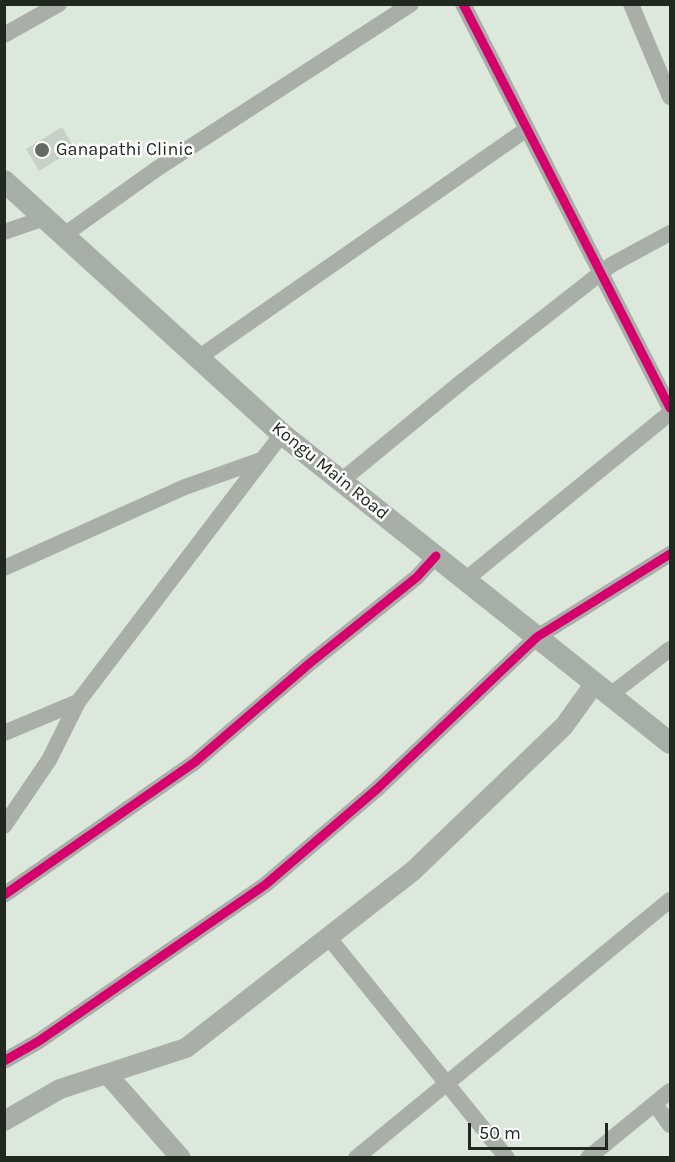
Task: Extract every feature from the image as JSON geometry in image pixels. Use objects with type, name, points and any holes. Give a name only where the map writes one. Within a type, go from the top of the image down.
[{"type":"main road","name":"Kongu Main Road","points":[[4,181],[282,434],[670,743]]},
{"type":"street","points":[[4,35],[59,4]]},
{"type":"street","points":[[64,235],[158,168],[411,4]]},
{"type":"street","points":[[463,4],[670,411],[465,579]]},
{"type":"street","points":[[631,4],[670,97]]},
{"type":"street","points":[[198,358],[527,129]]},
{"type":"street","points":[[4,232],[45,218]]},
{"type":"street","points":[[340,480],[611,265],[670,233]]},
{"type":"street","points":[[4,826],[49,760],[78,702],[282,434]]},
{"type":"street","points":[[4,568],[185,487],[261,460]]},
{"type":"street","points":[[4,1061],[39,1041],[265,885],[378,789],[537,637],[670,554]]},
{"type":"street","points":[[4,895],[195,762],[310,663],[417,577],[436,556]]},
{"type":"street","points":[[4,1121],[60,1089],[186,1048],[413,871],[603,689],[670,649]]},
{"type":"street","points":[[4,733],[78,702]]},
{"type":"street","points":[[356,1158],[670,900]]},
{"type":"street","points":[[329,938],[507,1158]]},
{"type":"street","points":[[107,1074],[181,1158]]},
{"type":"street","points":[[588,1158],[670,1091]]},
{"type":"street","points":[[655,1104],[670,1125]]},
{"type":"building","points":[[62,127],[75,149],[39,171],[26,149]]},
{"type":"cycle path","points":[[463,4],[670,408]]},
{"type":"cycle path","points":[[4,1061],[39,1041],[265,885],[377,789],[537,637],[670,554]]},
{"type":"cycle path","points":[[4,895],[195,762],[310,663],[417,577],[436,556]]},
{"type":"place","name":"Ganapathi Clinic","points":[[42,150]]}]
